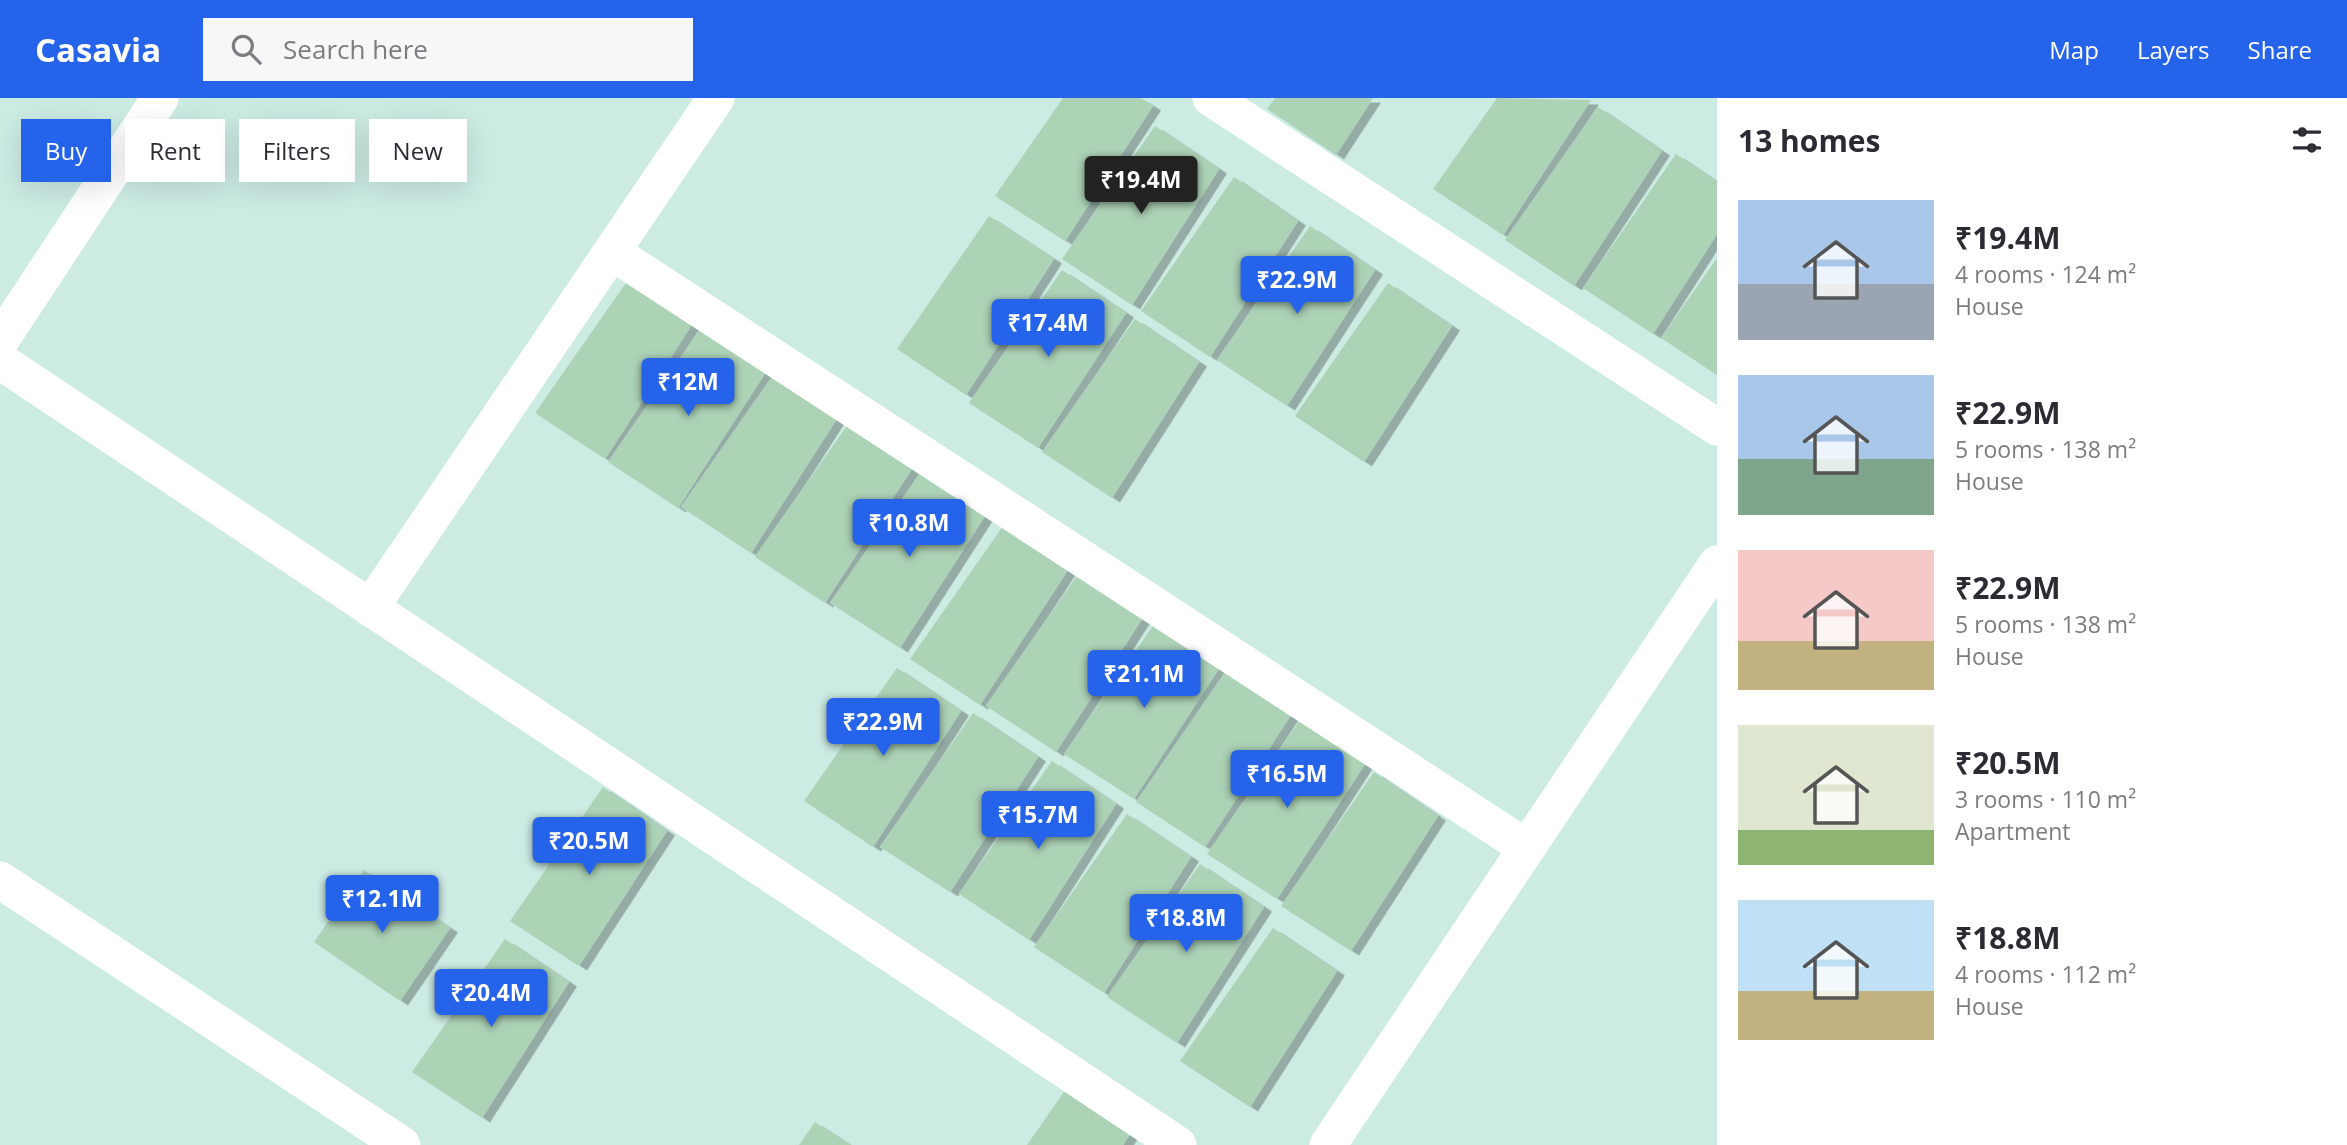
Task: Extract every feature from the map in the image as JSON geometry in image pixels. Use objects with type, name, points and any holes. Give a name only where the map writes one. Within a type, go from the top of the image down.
[{"type":"street","points":[[0,341],[160,98]]},
{"type":"street","points":[[370,608],[716,98]]},
{"type":"street","points":[[1211,98],[1717,427]]},
{"type":"street","points":[[612,252],[1527,848]]},
{"type":"street","points":[[0,361],[1178,1145]]},
{"type":"street","points":[[1328,1145],[1717,564]]},
{"type":"street","points":[[0,880],[402,1145]]},
{"type":"shaded area","points":[[0,98],[1717,98],[1717,1145],[0,1145]]},
{"type":"building","points":[[1063,98],[1141,98],[1153,106],[1065,241],[995,196]]},
{"type":"building","points":[[1275,98],[1373,98],[1336,155],[1267,109]]},
{"type":"building","points":[[1497,98],[1591,100],[1503,235],[1433,189]]},
{"type":"building","points":[[1598,107],[1662,151],[1574,286],[1505,240]]},
{"type":"building","points":[[1155,126],[1219,169],[1132,305],[1062,259]]},
{"type":"building","points":[[1676,154],[1717,182],[1717,234],[1653,334],[1583,288]]},
{"type":"building","points":[[1234,177],[1298,221],[1210,357],[1141,311]]},
{"type":"building","points":[[989,216],[1054,259],[966,395],[897,349]]},
{"type":"building","points":[[1310,226],[1375,270],[1287,406],[1217,360]]},
{"type":"building","points":[[1717,258],[1717,375],[1661,338]]},
{"type":"building","points":[[1062,270],[1126,313],[1038,448],[969,403]]},
{"type":"building","points":[[628,280],[693,323],[605,459],[535,413]]},
{"type":"building","points":[[1388,283],[1452,326],[1364,462],[1295,416]]},
{"type":"building","points":[[1135,319],[1199,362],[1112,498],[1042,452]]},
{"type":"building","points":[[701,328],[766,372],[678,508],[608,462]]},
{"type":"building","points":[[774,374],[838,417],[751,553],[681,507]]},
{"type":"building","points":[[848,424],[913,467],[825,603],[755,557]]},
{"type":"building","points":[[923,469],[987,513],[900,648],[830,603]]},
{"type":"building","points":[[1003,526],[1068,570],[980,705],[910,659]]},
{"type":"building","points":[[1079,573],[1144,616],[1056,752],[986,706]]},
{"type":"building","points":[[1157,620],[1222,664],[1134,799],[1064,754]]},
{"type":"building","points":[[897,668],[961,711],[873,847],[804,801]]},
{"type":"building","points":[[1228,668],[1293,712],[1205,847],[1136,802]]},
{"type":"building","points":[[973,713],[1038,757],[950,892],[880,847]]},
{"type":"building","points":[[1300,720],[1365,764],[1277,899],[1207,854]]},
{"type":"building","points":[[1052,761],[1116,804],[1029,940],[959,894]]},
{"type":"building","points":[[1374,772],[1438,816],[1351,951],[1281,906]]},
{"type":"building","points":[[603,787],[667,831],[579,966],[510,921]]},
{"type":"building","points":[[1127,814],[1191,857],[1104,993],[1034,947]]},
{"type":"building","points":[[1200,864],[1264,907],[1177,1043],[1107,997]]},
{"type":"building","points":[[364,870],[450,928],[400,1001],[314,942]]},
{"type":"building","points":[[1273,928],[1337,971],[1250,1107],[1180,1061]]},
{"type":"building","points":[[505,939],[569,982],[482,1118],[412,1072]]},
{"type":"building","points":[[1066,1089],[1131,1133],[1123,1145],[1027,1145]]},
{"type":"building","points":[[815,1122],[850,1145],[799,1145]]}]
